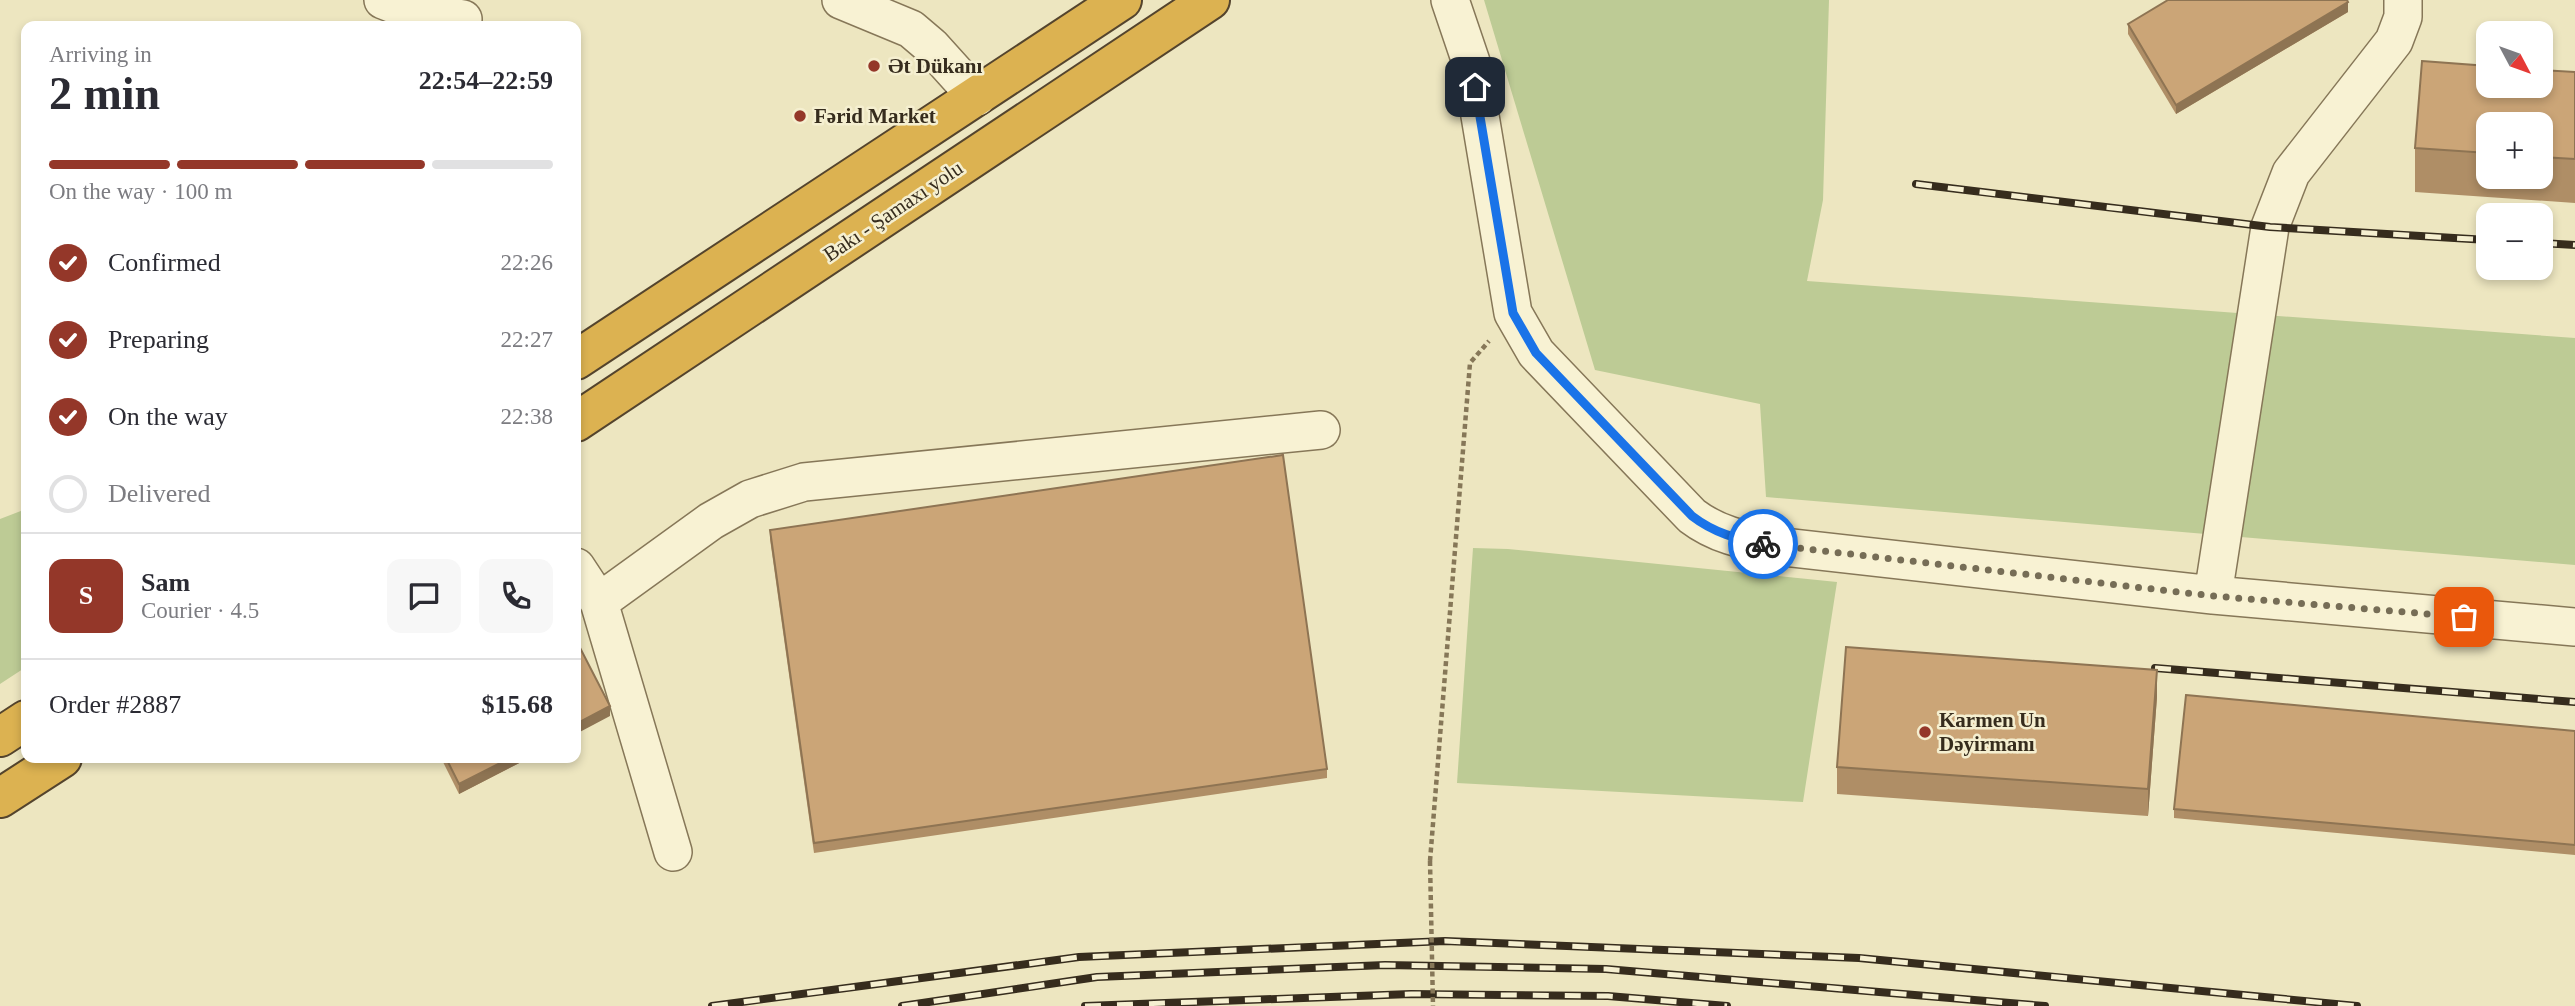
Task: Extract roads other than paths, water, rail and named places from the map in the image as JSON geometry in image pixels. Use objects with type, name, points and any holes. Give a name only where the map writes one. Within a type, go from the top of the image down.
[{"type":"highway","points":[[581,357],[1122,0]]},
{"type":"highway","name":"Bakı - Şamaxı yolu","points":[[581,419],[1210,0]]},
{"type":"highway","points":[[0,737],[21,722]]},
{"type":"highway","points":[[0,798],[54,763]]},
{"type":"street","points":[[383,0],[406,9],[464,15]]},
{"type":"street","points":[[841,0],[911,30],[931,46],[977,97]]},
{"type":"street","points":[[1450,0],[1471,62],[1513,313],[1536,353],[1692,516],[1708,528],[1734,538],[1774,546],[2213,596],[2575,627]]},
{"type":"street","points":[[2213,596],[2270,227],[2291,173],[2394,41],[2403,17],[2403,0]]},
{"type":"street","points":[[599,602],[711,521],[751,499],[804,482],[1321,430]]},
{"type":"street","points":[[581,575],[599,602],[673,852]]},
{"type":"railway","points":[[1916,184],[2270,227],[2476,239]]},
{"type":"railway","points":[[2553,244],[2575,245]]},
{"type":"railway","points":[[2155,668],[2575,702]]},
{"type":"railway","points":[[712,1006],[1079,957],[1445,941],[1859,958],[2357,1006]]},
{"type":"railway","points":[[902,1006],[1097,977],[1385,965],[1606,969],[2045,1006]]},
{"type":"railway","points":[[1085,1006],[1411,994],[1608,996],[1727,1006]]},
{"type":"place","name":"Ət Dükanı","points":[[874,66]]},
{"type":"place","name":"Fərid Market","points":[[800,116]]},
{"type":"place","name":"Karmen Un Dəyirmanı","points":[[1925,732]]}]
